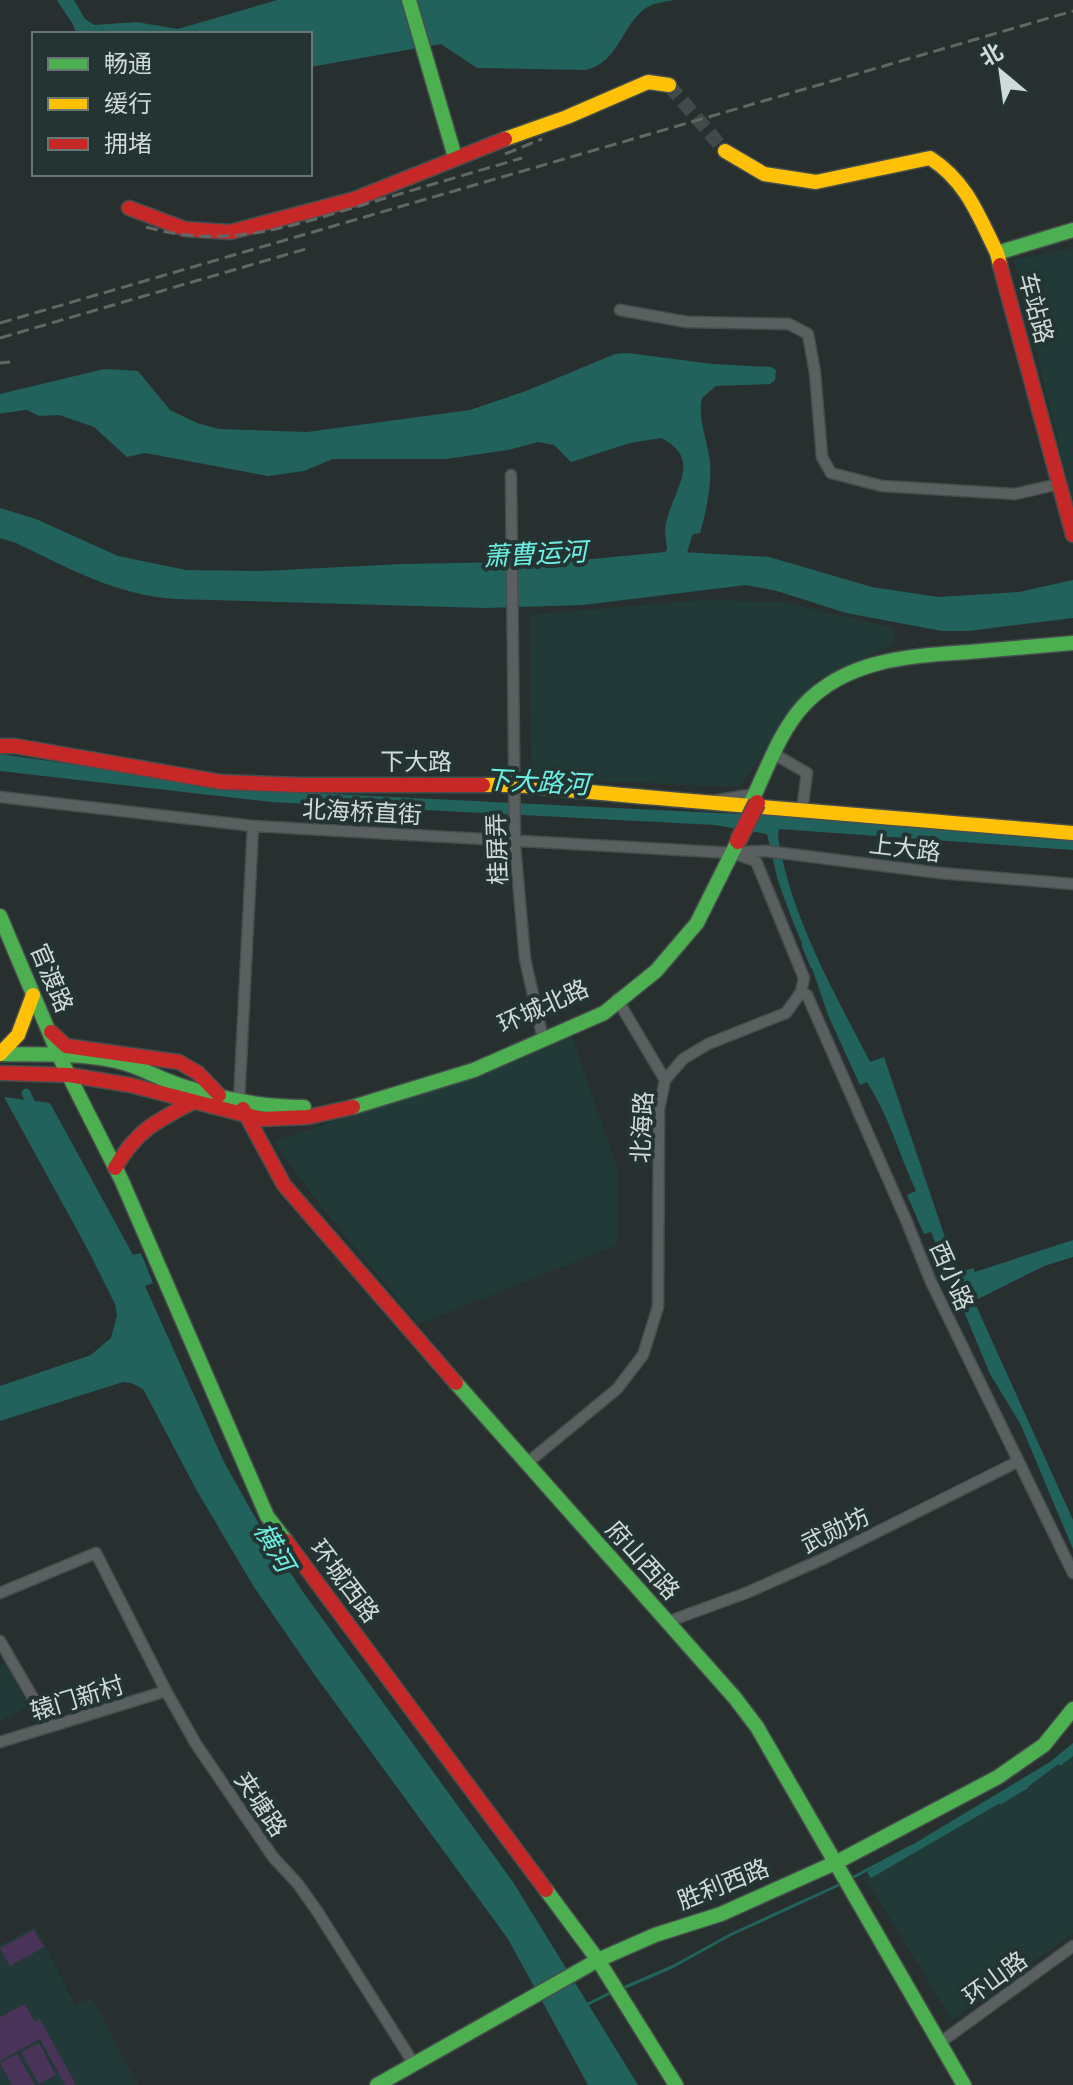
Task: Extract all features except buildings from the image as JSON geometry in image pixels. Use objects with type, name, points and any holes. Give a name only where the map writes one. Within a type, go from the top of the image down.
[{"type":"main road","points":[[409,0],[455,157]]},
{"type":"main road","points":[[129,208],[185,229],[230,232],[355,199],[455,157],[567,117],[648,82],[669,85]]},
{"type":"main road","name":"车站路","points":[[725,151],[764,174],[816,182],[930,158],[947,169],[965,189],[997,253],[1073,535]]},
{"type":"main road","points":[[997,253],[1073,230]]},
{"type":"main road","name":"环城北路","points":[[0,1054],[86,1057],[123,1063],[182,1086],[239,1101],[311,1107],[347,1102],[542,1037],[604,1013],[617,999],[656,971],[697,923],[790,724],[804,704],[824,687],[859,667],[893,658],[1073,643]]},
{"type":"main road","name":"环城北路","points":[[755,799],[810,709],[827,691],[861,672],[894,662],[1073,650]]},
{"type":"main road","name":"下大路","points":[[0,746],[15,746],[221,782],[704,804],[1073,833]]},
{"type":"main road","name":"官渡路","points":[[0,916],[60,1058]]},
{"type":"main road","points":[[0,1054],[23,1031],[33,995]]},
{"type":"main road","points":[[47,1028],[66,1046],[179,1062],[198,1073],[219,1095]]},
{"type":"main road","name":"环城北路","points":[[0,1073],[69,1075],[130,1085],[247,1117],[308,1117],[355,1107],[474,1070],[542,1037]]},
{"type":"main road","name":"环城西路","points":[[60,1058],[115,1168],[267,1516],[604,1969],[676,2085]]},
{"type":"main road","name":"府山西路","points":[[239,1101],[284,1185],[757,1727],[964,2085]]},
{"type":"main road","points":[[115,1168],[130,1142],[164,1117],[193,1102]]},
{"type":"main road","name":"胜利西路","points":[[839,1866],[1014,1768],[1044,1745],[1073,1709]]},
{"type":"main road","name":"胜利西路","points":[[395,2085],[604,1969],[661,1942],[728,1921],[1026,1769],[1044,1755],[1073,1723]]},
{"type":"main road","name":"胜利西路","points":[[377,2085],[578,1971],[604,1969]]},
{"type":"street","points":[[620,310],[687,322],[789,324],[808,334],[815,373],[822,457],[831,473],[882,486],[1015,494],[1059,484]]},
{"type":"street","name":"桂屏弄","points":[[511,475],[515,840],[525,959],[542,1037]]},
{"type":"street","points":[[781,758],[807,773],[802,810]]},
{"type":"street","name":"北海桥直街","points":[[0,797],[253,826],[515,840],[732,846]]},
{"type":"street","points":[[704,804],[740,798],[755,799]]},
{"type":"street","points":[[239,1101],[253,826]]},
{"type":"street","points":[[732,846],[756,861],[804,978],[801,992]]},
{"type":"street","name":"上大路","points":[[732,846],[940,873],[1073,884]]},
{"type":"street","name":"北海路","points":[[526,1464],[617,1389],[643,1355],[658,1307],[659,1109],[665,1080],[683,1059],[708,1044],[786,1013],[801,992]]},
{"type":"street","name":"西小路","points":[[801,992],[807,995],[931,1282],[1073,1573]]},
{"type":"street","points":[[617,999],[665,1080]]},
{"type":"street","name":"武勋坊","points":[[667,1622],[746,1593],[825,1558],[1017,1462]]},
{"type":"street","name":"夹塘路","points":[[0,1593],[96,1553],[166,1691],[205,1757],[273,1857],[317,1911],[414,2064]]},
{"type":"street","points":[[0,1641],[50,1727]]},
{"type":"street","name":"辕门新村","points":[[0,1742],[166,1691]]},
{"type":"street","name":"环山路","points":[[941,2042],[1073,1946]]},
{"type":"shaded area","points":[[1073,248],[1073,502],[1014,260]]},
{"type":"shaded area","points":[[703,600],[784,602],[895,629],[893,645],[816,680],[739,787],[531,778],[530,615]]},
{"type":"shaded area","points":[[572,1037],[617,1167],[617,1245],[419,1324],[324,1210],[274,1142]]},
{"type":"shaded area","points":[[5,1663],[29,1706],[0,1721],[0,1665]]},
{"type":"shaded area","points":[[1073,1747],[1073,1933],[952,2020],[865,1877]]},
{"type":"shaded area","points":[[35,1926],[75,2005],[92,1998],[138,2085],[0,2085],[0,1945]]},
{"type":"shaded area","points":[[34,1930],[44,1947],[10,1966],[0,1948]]},
{"type":"shaded area","points":[[25,2004],[35,2022],[40,2019],[76,2085],[65,2085],[40,2039],[0,2061],[0,2017]]},
{"type":"shaded area","points":[[39,2043],[56,2075],[39,2084],[21,2052]]},
{"type":"shaded area","points":[[17,2054],[35,2085],[12,2085],[0,2063]]},
{"type":"water","points":[[62,0],[74,0],[85,19],[94,25],[136,22],[178,29],[277,0],[674,0],[643,10],[612,53],[597,66],[586,70],[477,68],[441,44],[312,67],[312,32],[76,32]]},
{"type":"water","points":[[615,354],[713,364],[771,367],[776,370],[775,380],[770,384],[716,386],[702,398],[702,422],[710,462],[709,489],[700,533],[685,536],[681,552],[769,557],[872,587],[938,597],[1019,592],[1073,580],[1073,618],[968,631],[942,631],[846,613],[777,591],[746,585],[583,605],[485,608],[175,599],[112,586],[0,538],[0,508],[36,519],[118,556],[186,570],[262,571],[403,564],[572,561],[665,552],[666,523],[683,465],[674,446],[661,438],[630,443],[571,462],[554,445],[538,442],[508,450],[446,459],[333,459],[304,471],[268,476],[145,453],[127,457],[94,427],[59,415],[39,416],[18,405],[0,405],[0,394],[104,369],[138,371],[170,410],[197,423],[219,429],[307,432],[470,410],[526,391]]},
{"type":"water","points":[[0,754],[251,790],[838,819],[1073,840],[1073,850],[779,829],[778,837],[793,896],[828,980],[870,1062],[884,1057],[957,1273],[973,1268],[975,1272],[1073,1240],[1073,1257],[1044,1266],[974,1301],[1073,1520],[1073,1549],[1020,1423],[990,1374],[931,1232],[924,1234],[907,1195],[916,1191],[882,1108],[867,1082],[860,1085],[828,1015],[778,881],[767,834],[715,825],[271,802],[0,771]]},
{"type":"water","points":[[4,1097],[50,1103],[133,1255],[141,1253],[153,1283],[145,1286],[224,1462],[260,1526],[303,1592],[513,1882],[638,2085],[588,2085],[508,1939],[254,1587],[197,1491],[143,1389],[123,1382],[0,1421],[0,1386],[91,1355],[111,1338],[117,1315],[115,1304],[87,1248]]},
{"type":"water","points":[[1073,1743],[1073,1753],[1029,1786],[871,1878],[867,1872],[1050,1762]]},
{"type":"waterway","points":[[62,0],[84,32]]},
{"type":"waterway","points":[[0,409],[28,405]]},
{"type":"waterway","points":[[679,564],[691,524]]},
{"type":"waterway","points":[[803,945],[812,967]]},
{"type":"waterway","name":"横河","points":[[26,1093],[34,1111]]},
{"type":"waterway","points":[[1060,1764],[1073,1754]]},
{"type":"waterway","points":[[1000,1803],[1027,1787]]},
{"type":"waterway","points":[[850,1879],[910,1847]]},
{"type":"waterway","points":[[623,1988],[843,1883]]},
{"type":"waterway","points":[[586,2005],[612,1992]]},
{"type":"tunnel","points":[[669,85],[725,151]]},
{"type":"railway","points":[[0,323],[1073,11]]},
{"type":"railway","points":[[505,154],[542,139]]},
{"type":"railway","points":[[146,227],[204,236],[259,232],[313,220],[522,158]]},
{"type":"railway","points":[[0,338],[309,248]]},
{"type":"railway","points":[[0,363],[10,362]]},
{"type":"traffic: fast","points":[[409,0],[455,157]]},
{"type":"traffic: fast","points":[[997,253],[1073,230]]},
{"type":"traffic: fast","points":[[751,802],[780,739],[795,716],[821,690],[840,678],[860,669],[902,658],[1073,643]]},
{"type":"traffic: fast","points":[[353,1107],[474,1070],[604,1013],[656,971],[697,923],[738,841]]},
{"type":"traffic: fast","points":[[0,916],[60,1058],[121,1179],[267,1516],[286,1541]]},
{"type":"traffic: fast","points":[[0,1054],[109,1059],[212,1095],[257,1104],[304,1107]]},
{"type":"traffic: fast","points":[[456,1383],[735,1698],[757,1727],[964,2085]]},
{"type":"traffic: fast","points":[[377,2085],[598,1960],[655,1935],[721,1914],[837,1862],[998,1777],[1044,1745],[1073,1709]]},
{"type":"traffic: fast","points":[[546,1890],[598,1960],[676,2085]]},
{"type":"traffic: slow","points":[[505,139],[567,117],[648,82],[669,85]]},
{"type":"traffic: slow","points":[[725,151],[764,174],[816,182],[930,158],[943,167],[970,200],[1000,265]]},
{"type":"traffic: slow","points":[[483,785],[515,785],[1073,833]]},
{"type":"traffic: slow","points":[[0,1054],[18,1035],[33,995]]},
{"type":"traffic: jam","points":[[129,208],[185,229],[230,232],[355,199],[505,139]]},
{"type":"traffic: jam","points":[[1000,265],[1073,535]]},
{"type":"traffic: jam","points":[[0,746],[15,746],[221,782],[483,785]]},
{"type":"traffic: jam","points":[[738,841],[757,803]]},
{"type":"traffic: jam","points":[[51,1032],[66,1046],[179,1062],[198,1073],[219,1095]]},
{"type":"traffic: jam","points":[[0,1073],[69,1075],[130,1085],[262,1119],[308,1117],[353,1107]]},
{"type":"traffic: jam","points":[[115,1168],[148,1128],[193,1102]]},
{"type":"traffic: jam","points":[[243,1109],[284,1185],[456,1383]]},
{"type":"traffic: jam","points":[[286,1541],[546,1890]]},
{"type":"water label","name":"萧曹运河","points":[[535,554]]},
{"type":"water label","name":"下大路河","points":[[537,782]]}]
